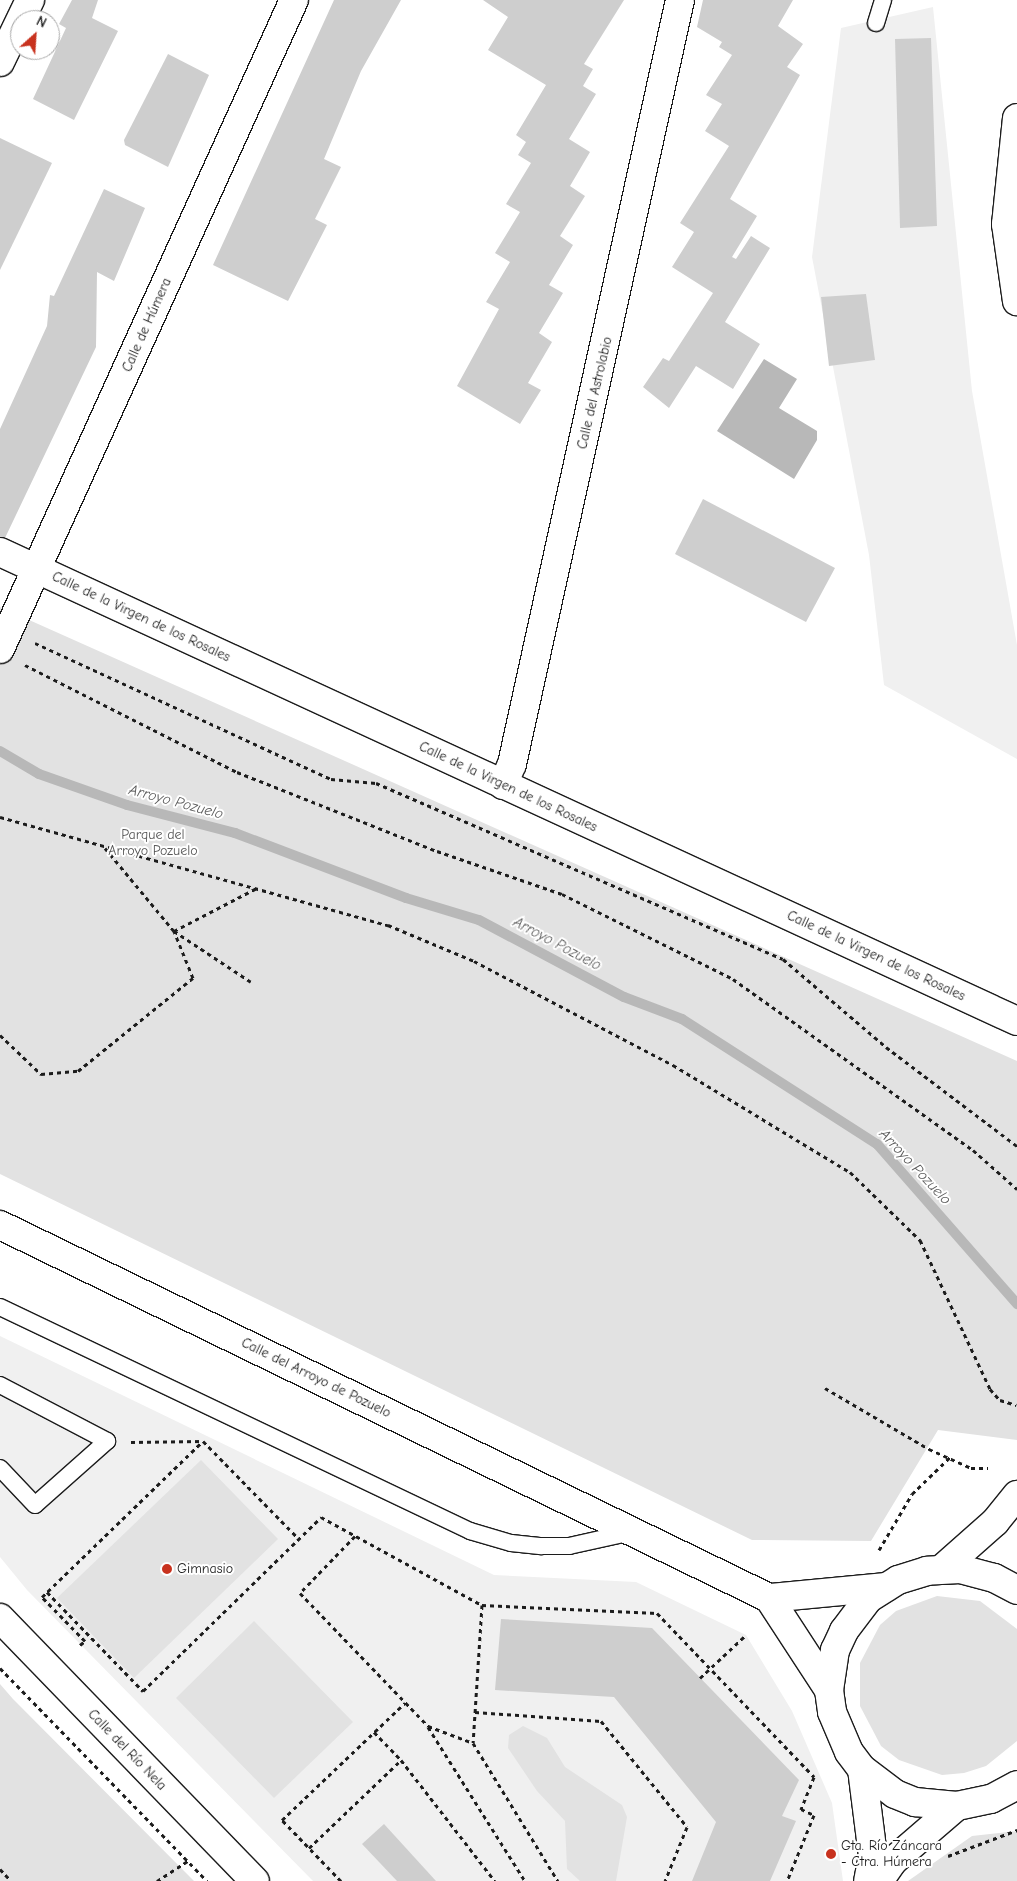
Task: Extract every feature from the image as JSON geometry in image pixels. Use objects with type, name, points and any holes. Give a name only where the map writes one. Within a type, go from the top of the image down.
[{"type":"street","points":[[0,62],[30,0]]},
{"type":"street","name":"Calle de Húmera","points":[[9,655],[36,568],[294,0]]},
{"type":"street","name":"Calle del Astrolabio","points":[[503,785],[514,755],[680,0]]},
{"type":"street","points":[[1017,118],[1006,224],[1017,300]]},
{"type":"street","name":"Calle de la Virgen de los Rosales","points":[[0,552],[1017,1021]]},
{"type":"street","name":"Calle del Arroyo de Pozuelo","points":[[0,1224],[769,1598]]},
{"type":"street","points":[[943,1568],[995,1522],[1017,1495]]},
{"type":"street","points":[[1017,1590],[978,1572],[943,1568],[912,1574],[885,1587],[855,1614],[844,1631],[835,1650],[829,1690],[838,1733],[862,1769],[908,1799],[956,1806],[991,1799],[1017,1785]]},
{"type":"street","points":[[829,1690],[769,1598],[885,1587]]},
{"type":"street","name":"Calle del Río Nela","points":[[0,1618],[256,1881]]},
{"type":"street","points":[[862,1769],[873,1856],[868,1881]]},
{"type":"street","points":[[879,1881],[893,1861],[956,1806]]},
{"type":"lane","points":[[876,23],[883,0]]},
{"type":"lane","points":[[0,1307],[470,1531],[511,1543],[551,1546],[632,1532]]},
{"type":"lane","points":[[0,1385],[107,1442],[35,1505],[0,1468]]},
{"type":"path","points":[[26,639],[331,779],[376,783],[783,959],[886,1047],[1017,1146]]},
{"type":"path","points":[[9,655],[237,772],[437,851],[562,894],[733,979],[973,1150],[1017,1189]]},
{"type":"path","points":[[0,817],[105,848],[257,887],[388,925],[474,961],[673,1065],[850,1172],[920,1240],[990,1389],[1000,1400],[1016,1405]]},
{"type":"path","points":[[105,848],[174,931],[251,982]]},
{"type":"path","points":[[174,931],[257,887]]},
{"type":"path","points":[[0,1035],[41,1074],[78,1071],[193,978],[174,931]]},
{"type":"path","points":[[825,1388],[928,1449],[950,1457],[971,1468],[988,1468]]},
{"type":"path","points":[[80,1645],[85,1641],[42,1598],[203,1441]]},
{"type":"path","points":[[107,1442],[203,1441],[299,1539]]},
{"type":"path","points":[[878,1550],[912,1494],[950,1457]]},
{"type":"path","points":[[47,1592],[143,1690],[321,1518],[482,1605],[657,1613],[712,1668],[814,1777],[801,1809],[814,1815],[787,1881]]},
{"type":"path","points":[[355,1536],[300,1593],[428,1726],[525,1881]]},
{"type":"path","points":[[482,1605],[473,1743],[558,1881]]},
{"type":"path","points":[[700,1678],[746,1635]]},
{"type":"path","points":[[0,1668],[207,1881]]},
{"type":"path","points":[[341,1881],[282,1820],[405,1703]]},
{"type":"path","points":[[475,1712],[601,1721],[687,1827],[665,1881]]},
{"type":"path","points":[[428,1726],[473,1743]]},
{"type":"path","points":[[374,1732],[401,1760],[496,1881]]},
{"type":"path","points":[[309,1848],[401,1760]]},
{"type":"path","points":[[940,1859],[1017,1830]]},
{"type":"path","points":[[157,1881],[187,1862],[213,1838]]},
{"type":"path","points":[[0,1870],[11,1881]]},
{"type":"shaded area","points":[[933,7],[972,391],[1017,645],[1017,759],[884,685],[869,555],[812,257],[841,28]]},
{"type":"shaded area","points":[[764,359],[797,379],[779,408],[817,431],[817,440],[794,479],[717,431]]},
{"type":"shaded area","points":[[0,1336],[494,1575],[636,1582],[746,1635],[792,1711],[832,1803],[843,1881],[313,1881],[27,1590],[0,1557]]},
{"type":"green space","name":"Parque del Arroyo Pozuelo","points":[[0,607],[1017,1061],[1017,1440],[938,1430],[871,1541],[752,1540],[0,1174]]},
{"type":"green space","name":"Gimnasio","points":[[201,1460],[278,1539],[134,1678],[57,1598]]},
{"type":"green space","points":[[937,1596],[980,1601],[1017,1629],[1017,1741],[986,1766],[964,1773],[942,1775],[899,1760],[881,1746],[860,1706],[860,1663],[880,1625],[896,1611]]},
{"type":"green space","points":[[254,1621],[353,1722],[274,1798],[176,1698]]},
{"type":"green space","points":[[0,1684],[13,1699],[194,1881],[0,1881]]},
{"type":"green space","points":[[523,1726],[547,1738],[565,1767],[622,1805],[627,1817],[616,1881],[580,1881],[567,1869],[565,1821],[537,1791],[508,1748],[509,1735]]},
{"type":"green space","points":[[1017,1831],[1017,1881],[908,1881],[972,1836]]},
{"type":"building","points":[[72,0],[98,0],[92,18],[118,31],[74,120],[33,99],[51,60],[60,60],[60,41],[66,28],[60,25]]},
{"type":"building","points":[[334,0],[401,0],[361,71],[324,159],[341,167],[315,219],[327,225],[288,301],[213,265]]},
{"type":"building","points":[[483,0],[624,0],[584,64],[593,69],[583,86],[596,94],[569,139],[590,152],[570,186],[585,196],[560,236],[573,245],[549,285],[563,293],[539,333],[552,342],[528,383],[541,390],[520,424],[457,386],[499,309],[486,302],[510,262],[495,253],[520,212],[506,204],[531,163],[518,155],[526,142],[516,135],[546,85],[488,50],[508,17]]},
{"type":"building","points":[[703,0],[793,0],[778,26],[803,44],[787,67],[800,75],[730,199],[757,216],[732,257],[736,259],[751,236],[770,248],[725,322],[760,344],[733,389],[696,366],[669,408],[643,387],[663,358],[669,361],[713,293],[672,267],[694,232],[680,223],[729,146],[705,131],[722,104],[706,95],[732,55],[719,47],[722,42],[697,27]]},
{"type":"building","points":[[931,38],[937,226],[900,228],[895,39]]},
{"type":"building","points":[[168,54],[209,75],[168,167],[125,145],[124,140]]},
{"type":"building","points":[[0,138],[52,163],[0,270]]},
{"type":"building","points":[[104,189],[145,208],[114,281],[97,272],[96,347],[5,538],[0,537],[0,429],[47,326],[50,295],[54,296]]},
{"type":"building","points":[[866,294],[875,360],[829,366],[821,297]]},
{"type":"building","points":[[703,499],[835,568],[806,622],[675,554]]},
{"type":"building","points":[[501,1619],[652,1628],[799,1780],[782,1816],[796,1821],[770,1881],[692,1881],[716,1822],[614,1697],[495,1690]]},
{"type":"building","points":[[384,1824],[436,1881],[397,1881],[362,1844]]},
{"type":"waterway","name":"Arroyo Pozuelo","points":[[0,751],[39,774],[127,805],[235,833],[406,898],[479,920],[624,997],[682,1019],[877,1144],[1017,1304]]},
{"type":"place","name":"Gimnasio","points":[[167,1569]]},
{"type":"place","name":"Gta. Río Záncara - Ctra. Húmera","points":[[831,1854]]}]
